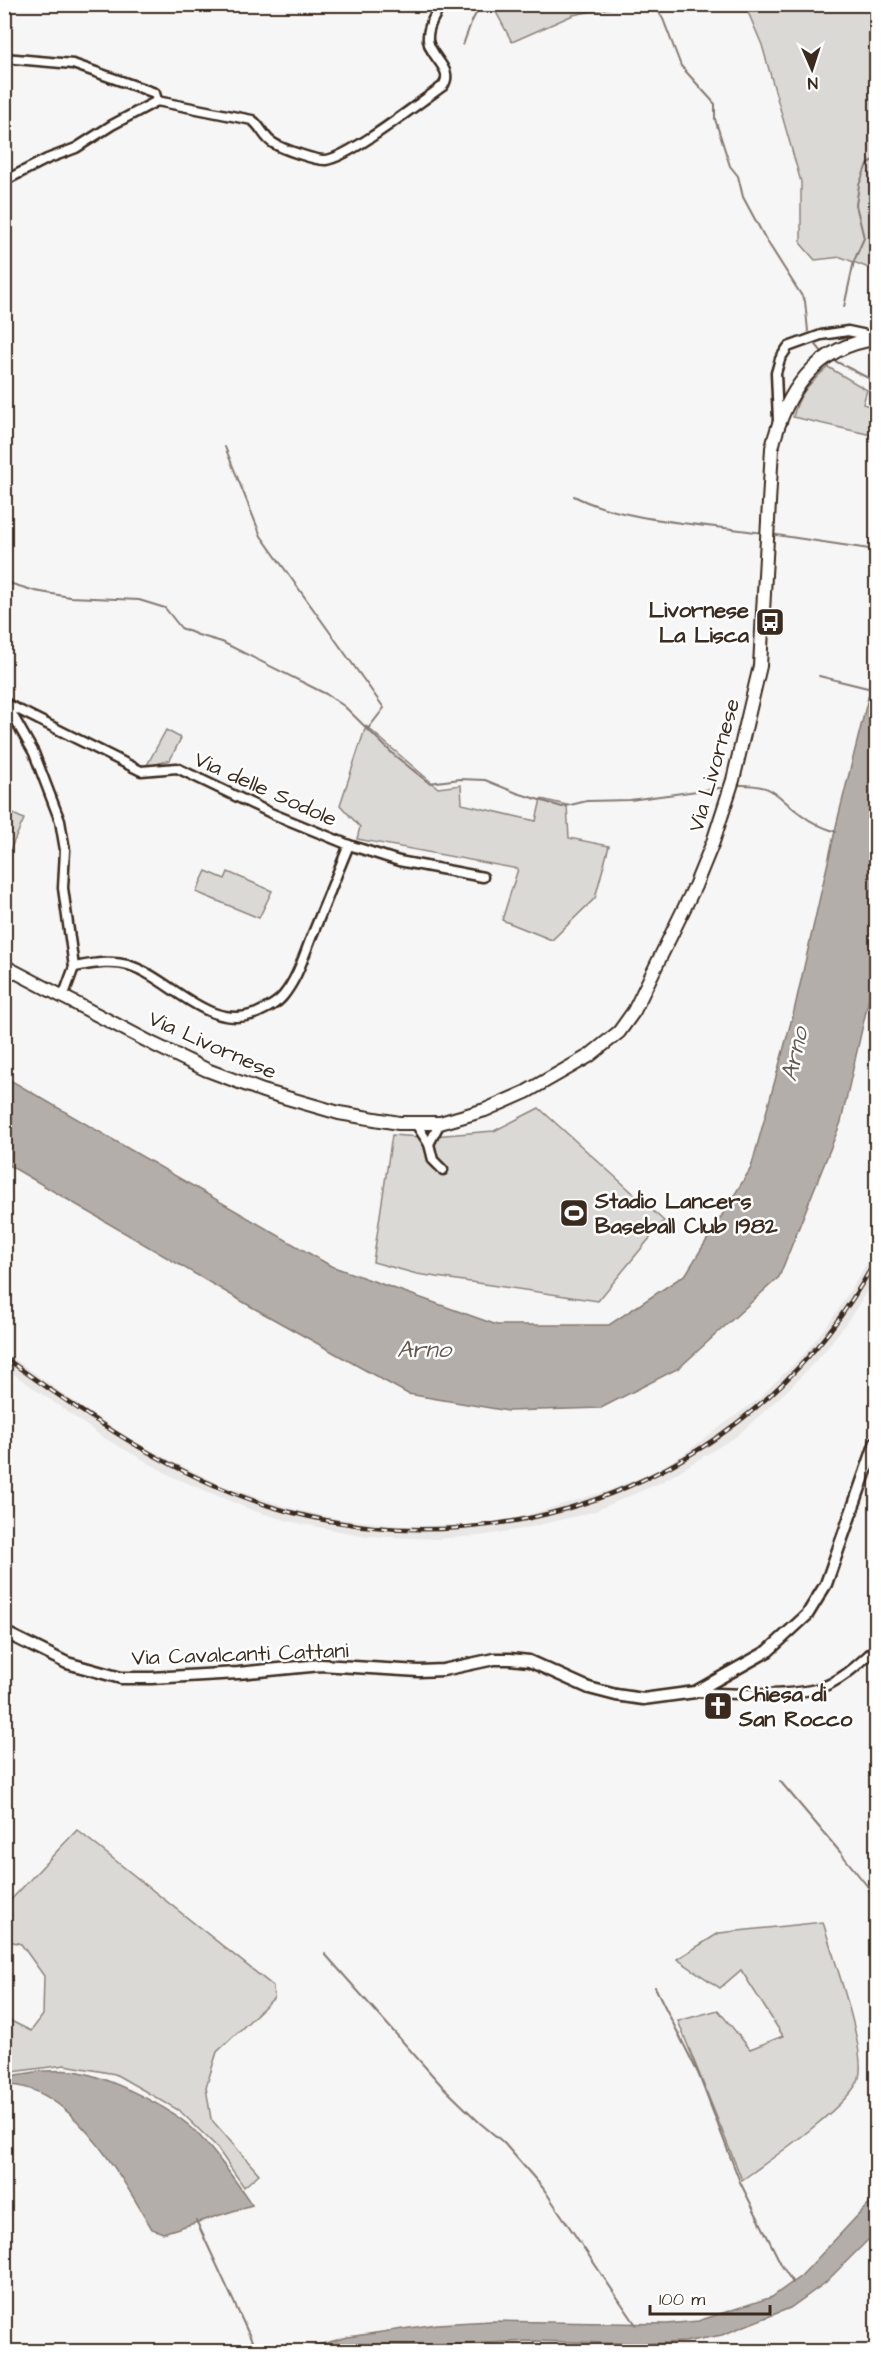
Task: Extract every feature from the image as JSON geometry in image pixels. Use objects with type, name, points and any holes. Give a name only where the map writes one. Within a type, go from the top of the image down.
[{"type":"main road","name":"Via Livornese","points":[[4,966],[207,1070],[262,1091],[361,1118],[416,1124],[440,1123],[485,1110],[562,1073],[599,1050],[627,1022],[651,978],[713,842],[725,810],[756,689],[762,640],[772,448],[778,421],[790,396],[819,362],[840,349],[876,338]]},
{"type":"street","points":[[4,182],[46,159],[76,148],[112,125],[157,101],[252,120],[259,125],[271,142],[281,147],[324,160],[335,158],[443,86],[448,79],[448,73],[432,52],[428,40],[432,19],[442,4]]},
{"type":"street","points":[[4,58],[73,64],[155,93],[157,101]]},
{"type":"street","points":[[778,421],[776,373],[780,359],[788,347],[820,335],[848,331],[876,338]]},
{"type":"street","points":[[7,703],[34,753],[60,820],[65,850],[63,888],[74,967],[63,997]]},
{"type":"street","name":"Via delle Sodole","points":[[7,703],[141,771],[177,768],[273,814],[349,845],[399,861],[483,877]]},
{"type":"street","points":[[74,967],[107,962],[126,964],[141,970],[209,1012],[228,1017],[251,1015],[267,1009],[282,998],[296,975],[349,845]]},
{"type":"street","points":[[429,1144],[440,1123]]},
{"type":"street","points":[[416,1124],[429,1144],[433,1160],[443,1170]]},
{"type":"street","name":"Via Cavalcanti Cattani","points":[[4,1632],[82,1668],[120,1678],[173,1677],[321,1665],[419,1671],[443,1670],[494,1659],[510,1659],[529,1661],[589,1688],[616,1695],[643,1699],[695,1692],[740,1669],[768,1651],[807,1615],[826,1584],[876,1442]]},
{"type":"street","points":[[695,1692],[776,1693],[817,1689],[852,1670],[876,1648]]},
{"type":"shaded area","points":[[509,5],[623,5],[573,15],[512,42],[496,12]]},
{"type":"shaded area","points":[[745,5],[876,5],[876,271],[841,257],[815,260],[801,244],[801,182],[762,45]]},
{"type":"shaded area","points":[[828,367],[867,390],[863,404],[876,408],[876,436],[793,417],[798,401],[806,389]]},
{"type":"shaded area","points":[[366,726],[438,788],[461,785],[462,804],[536,821],[541,799],[567,805],[569,838],[609,846],[595,898],[552,940],[502,920],[518,869],[357,839],[360,827],[340,805]]},
{"type":"shaded area","points":[[166,730],[181,738],[170,760],[146,767]]},
{"type":"shaded area","points":[[5,810],[24,819],[5,861]]},
{"type":"shaded area","points":[[206,871],[225,879],[228,872],[272,891],[259,918],[196,892]]},
{"type":"shaded area","points":[[539,1108],[664,1221],[598,1301],[417,1274],[373,1262],[392,1135],[420,1137],[494,1131]]},
{"type":"shaded area","points":[[876,1249],[876,1276],[852,1315],[825,1351],[790,1388],[737,1436],[662,1482],[593,1512],[523,1529],[479,1536],[436,1539],[365,1536],[292,1522],[254,1511],[175,1478],[104,1438],[5,1368],[5,1352],[81,1407],[134,1441],[222,1485],[293,1509],[334,1518],[401,1526],[474,1525],[517,1518],[610,1490],[655,1471],[682,1455],[758,1399],[804,1354],[834,1316]]},
{"type":"shaded area","points":[[77,1830],[273,1986],[274,1998],[217,2052],[206,2087],[211,2119],[259,2174],[244,2187],[215,2145],[180,2111],[115,2074],[65,2065],[12,2072],[5,2076],[5,2018],[31,2031],[43,2015],[44,1976],[21,1944],[5,1940],[5,1906]]},
{"type":"shaded area","points":[[823,1922],[858,2046],[859,2078],[853,2089],[825,2117],[742,2180],[678,2021],[718,2010],[750,2049],[783,2036],[741,1970],[720,1988],[677,1959],[719,1933]]},
{"type":"water","name":"Arno","points":[[876,666],[876,967],[841,1122],[779,1277],[679,1368],[601,1408],[508,1411],[408,1394],[250,1306],[5,1163],[5,1077],[331,1266],[497,1325],[609,1325],[686,1274],[751,1168],[794,1011],[838,818]]},
{"type":"water","points":[[42,2071],[74,2071],[88,2074],[120,2086],[169,2111],[201,2138],[252,2205],[163,2233],[152,2229],[110,2162],[73,2117],[51,2099],[29,2088],[5,2085],[5,2080],[10,2076]]},
{"type":"water","points":[[876,2196],[876,2232],[825,2283],[790,2308],[722,2335],[685,2342],[645,2344],[533,2341],[438,2345],[377,2352],[296,2351],[348,2337],[437,2324],[491,2321],[667,2324],[698,2321],[772,2297],[801,2276]]},
{"type":"waterway","points":[[463,45],[481,4]]},
{"type":"waterway","points":[[654,4],[663,19],[681,66],[715,104],[715,119],[730,166],[738,176],[743,197],[765,238],[805,301],[808,331]]},
{"type":"waterway","points":[[844,307],[854,261],[864,238],[856,205],[859,185],[866,167],[876,157]]},
{"type":"waterway","points":[[812,340],[822,352]]},
{"type":"waterway","points":[[833,360],[876,382]]},
{"type":"waterway","points":[[225,447],[261,536],[384,708],[367,730]]},
{"type":"waterway","points":[[574,496],[594,505],[640,517],[762,533]]},
{"type":"waterway","points":[[770,534],[876,550]]},
{"type":"waterway","points":[[9,583],[35,591],[70,597],[139,600],[165,608],[181,628],[222,642],[326,694],[344,706],[394,755],[429,783],[460,779],[485,780],[562,807],[587,801],[630,800],[727,787]]},
{"type":"waterway","points":[[819,676],[876,690]]},
{"type":"waterway","points":[[736,785],[759,786],[767,789],[810,820],[836,832]]},
{"type":"waterway","points":[[780,1781],[868,1887],[871,1895],[876,2083]]},
{"type":"waterway","points":[[869,1886],[876,1877]]},
{"type":"waterway","points":[[325,1954],[442,2086],[503,2142],[543,2188],[636,2325]]},
{"type":"waterway","points":[[655,1987],[698,2073],[740,2182],[782,2266],[793,2283]]},
{"type":"waterway","points":[[196,2220],[257,2352]]},
{"type":"railway","points":[[4,1357],[105,1427],[140,1448],[213,1485],[251,1500],[290,1512],[376,1527],[462,1528],[546,1514],[627,1487],[702,1447],[770,1396],[828,1333],[876,1259]]},
{"type":"place","name":"Livornese La Lisca","points":[[770,622]]},
{"type":"place","name":"Stadio Lancers Baseball Club 1982","points":[[574,1213]]},
{"type":"place","name":"Chiesa di San Rocco","points":[[718,1706]]}]
